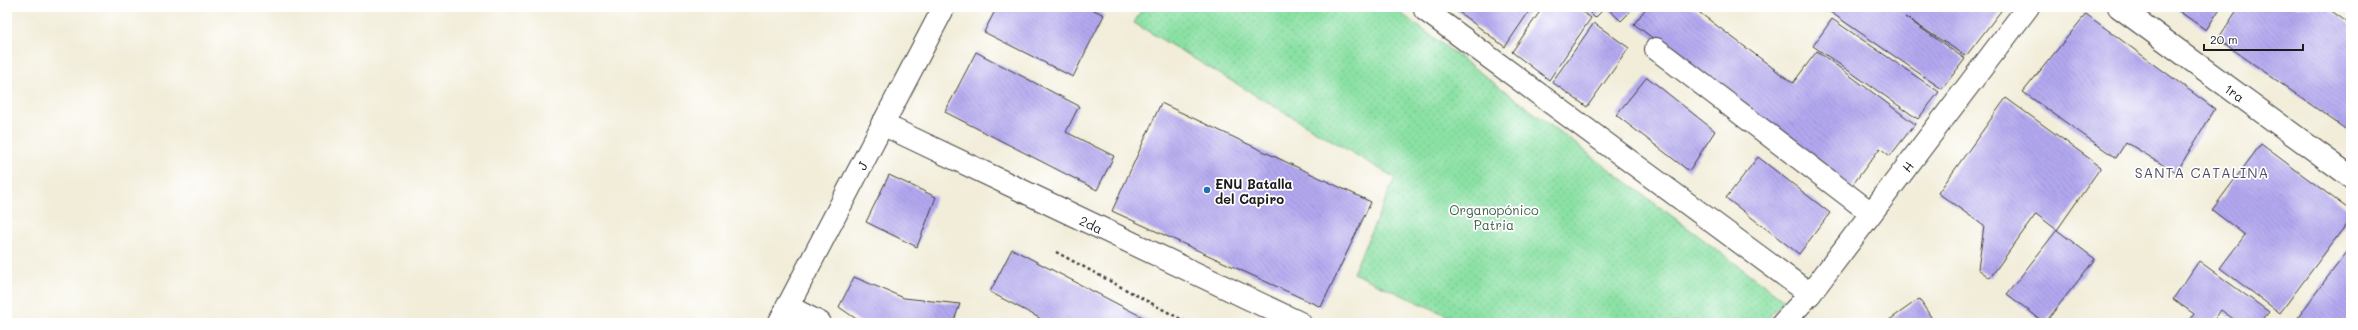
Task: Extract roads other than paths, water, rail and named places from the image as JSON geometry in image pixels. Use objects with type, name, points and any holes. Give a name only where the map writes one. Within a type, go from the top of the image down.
[{"type":"street","name":"J","points":[[783,315],[944,7]]},
{"type":"street","name":"H","points":[[1783,323],[1810,294],[2028,7]]},
{"type":"street","name":"1ra","points":[[2119,7],[2351,177]]},
{"type":"street","points":[[1425,10],[1810,294]]},
{"type":"street","points":[[1656,49],[1872,213]]},
{"type":"street","name":"2da","points":[[882,124],[1300,323]]},
{"type":"street","points":[[783,315],[820,323]]},
{"type":"place","name":"ENU Batalla del Capiro","points":[[1207,190]]},
{"type":"district","name":"SANTA CATALINA","points":[[2202,172]]},
{"type":"park label","name":"Organopónico Patria","points":[[1494,216]]}]
